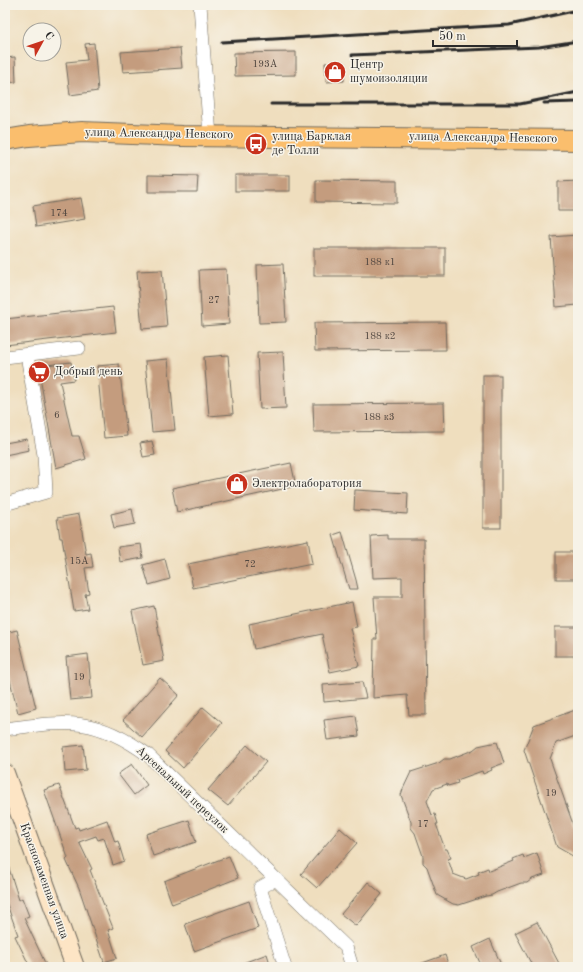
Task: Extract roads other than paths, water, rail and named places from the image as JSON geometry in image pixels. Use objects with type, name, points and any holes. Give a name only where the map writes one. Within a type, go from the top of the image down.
[{"type":"main road","points":[[5,129],[25,126],[84,123],[210,131],[392,125],[506,129],[578,129]]},
{"type":"main road","name":"улица Александра Невского","points":[[5,140],[29,136],[82,132],[210,131],[578,140]]},
{"type":"street","points":[[200,5],[210,131]]},
{"type":"street","points":[[5,357],[79,348]]},
{"type":"street","points":[[5,504],[46,492],[44,455],[27,354]]},
{"type":"street","name":"Арсенальный переулок","points":[[5,729],[59,722],[108,730],[128,740],[148,755],[346,947],[352,967]]},
{"type":"street","name":"Краснокаменная улица","points":[[5,772],[75,967]]},
{"type":"street","points":[[276,879],[260,888],[285,967]]},
{"type":"railway","points":[[222,42],[509,25],[578,10]]},
{"type":"railway","points":[[352,55],[539,47],[578,41]]},
{"type":"railway","points":[[271,104],[520,104],[578,92]]},
{"type":"railway","points":[[544,103],[578,102]]},
{"type":"place","name":"Центр шумоизоляции","points":[[335,72]]},
{"type":"place","name":"улица Барклая де Толли","points":[[256,144]]},
{"type":"place","name":"Добрый день","points":[[39,372]]},
{"type":"place","name":"Электролаборатория","points":[[237,484]]}]
